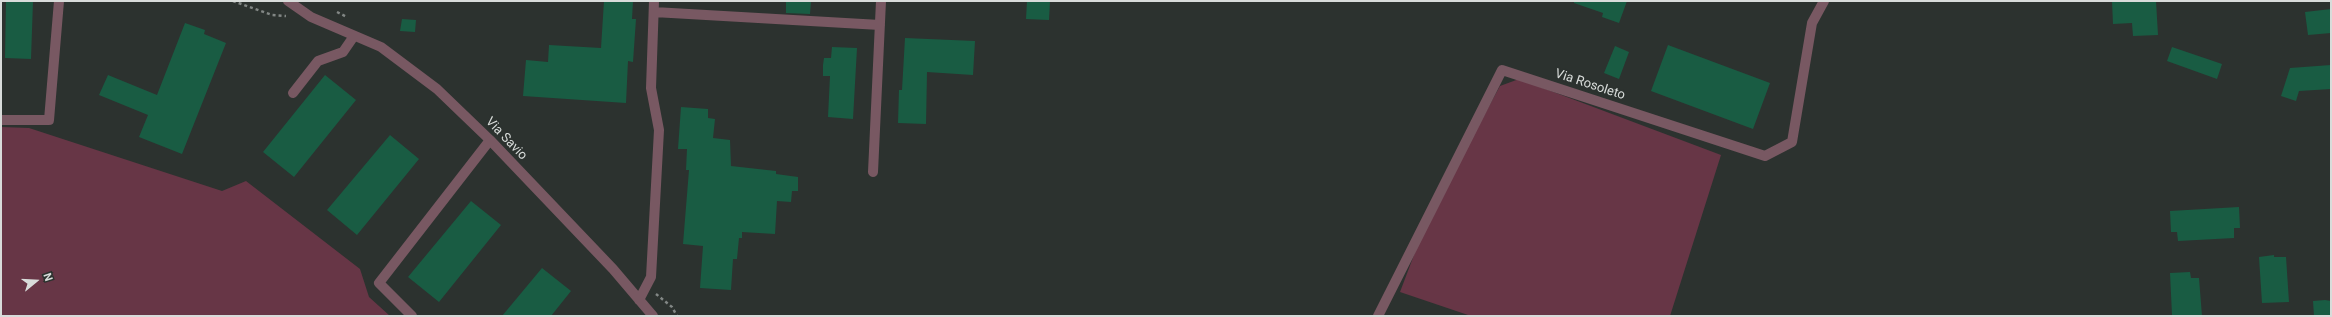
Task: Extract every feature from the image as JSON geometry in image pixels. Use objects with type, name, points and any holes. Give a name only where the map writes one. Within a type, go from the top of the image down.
[{"type":"street","points":[[1,120],[49,120],[59,1]]},
{"type":"street","name":"Via Savio","points":[[288,1],[311,17],[381,47],[437,89],[490,140],[613,269],[653,316]]},
{"type":"street","points":[[303,1],[311,17]]},
{"type":"street","points":[[639,300],[651,277],[659,130],[651,88],[654,1]]},
{"type":"street","points":[[873,172],[880,1]]},
{"type":"street","name":"Via Rosoleto","points":[[1378,316],[1502,70],[1765,156],[1792,142],[1812,23],[1824,1]]},
{"type":"street","points":[[654,12],[880,25]]},
{"type":"street","points":[[293,93],[318,61],[343,52],[354,36]]},
{"type":"street","points":[[412,316],[379,283],[490,140]]},
{"type":"path","points":[[233,1],[272,15],[288,16]]},
{"type":"shaded area","points":[[1519,79],[1721,155],[1670,316],[1471,316],[1400,292],[1428,218],[1500,86]]},
{"type":"shaded area","points":[[1,127],[29,128],[222,191],[246,181],[360,269],[369,297],[390,316],[1,316]]},
{"type":"building","points":[[6,1],[33,1],[31,59],[5,58]]},
{"type":"building","points":[[604,1],[633,1],[632,19],[636,19],[633,62],[628,61],[626,103],[523,96],[526,60],[548,62],[549,45],[601,48]]},
{"type":"building","points":[[786,1],[811,1],[810,14],[786,13]]},
{"type":"building","points":[[1027,1],[1050,1],[1049,20],[1026,19]]},
{"type":"building","points":[[1574,1],[1627,1],[1619,23],[1602,17],[1603,13],[1574,3]]},
{"type":"building","points":[[2112,1],[2156,1],[2158,35],[2133,36],[2132,23],[2113,24]]},
{"type":"building","points":[[2331,9],[2331,33],[2308,35],[2305,12]]},
{"type":"building","points":[[402,19],[416,20],[415,32],[400,31]]},
{"type":"building","points":[[185,23],[205,30],[204,34],[226,43],[182,154],[139,137],[148,115],[99,95],[108,75],[157,95]]},
{"type":"building","points":[[905,38],[975,41],[973,75],[927,72],[926,124],[898,123],[899,90],[902,90]]},
{"type":"building","points":[[1668,45],[1770,83],[1753,129],[1651,91]]},
{"type":"building","points":[[1615,46],[1629,52],[1619,79],[1604,73]]},
{"type":"building","points":[[832,47],[857,48],[853,119],[828,117],[830,76],[823,76],[823,65],[824,58],[831,58]]},
{"type":"building","points":[[2172,47],[2222,64],[2217,79],[2167,61]]},
{"type":"building","points":[[2331,65],[2331,89],[2299,91],[2296,101],[2281,96],[2290,68]]},
{"type":"building","points":[[325,75],[356,100],[294,177],[263,152]]},
{"type":"building","points":[[681,107],[708,109],[708,118],[715,119],[713,138],[730,140],[731,166],[776,171],[776,174],[798,177],[798,191],[792,191],[791,202],[777,201],[775,234],[742,232],[742,238],[739,238],[737,259],[733,259],[731,290],[700,288],[703,246],[683,244],[689,170],[686,170],[687,149],[678,149]]},
{"type":"building","points":[[390,135],[419,159],[357,235],[327,210]]},
{"type":"building","points":[[471,201],[501,225],[439,302],[408,277]]},
{"type":"building","points":[[2239,207],[2240,228],[2234,228],[2234,238],[2178,241],[2177,232],[2171,232],[2170,211]]},
{"type":"building","points":[[2274,255],[2274,257],[2286,257],[2289,302],[2262,303],[2259,257]]},
{"type":"building","points":[[542,268],[571,291],[551,316],[502,316]]},
{"type":"building","points":[[2190,272],[2191,278],[2199,278],[2202,316],[2172,315],[2170,273]]},
{"type":"building","points":[[2313,301],[2331,301],[2331,316],[2314,316]]}]
